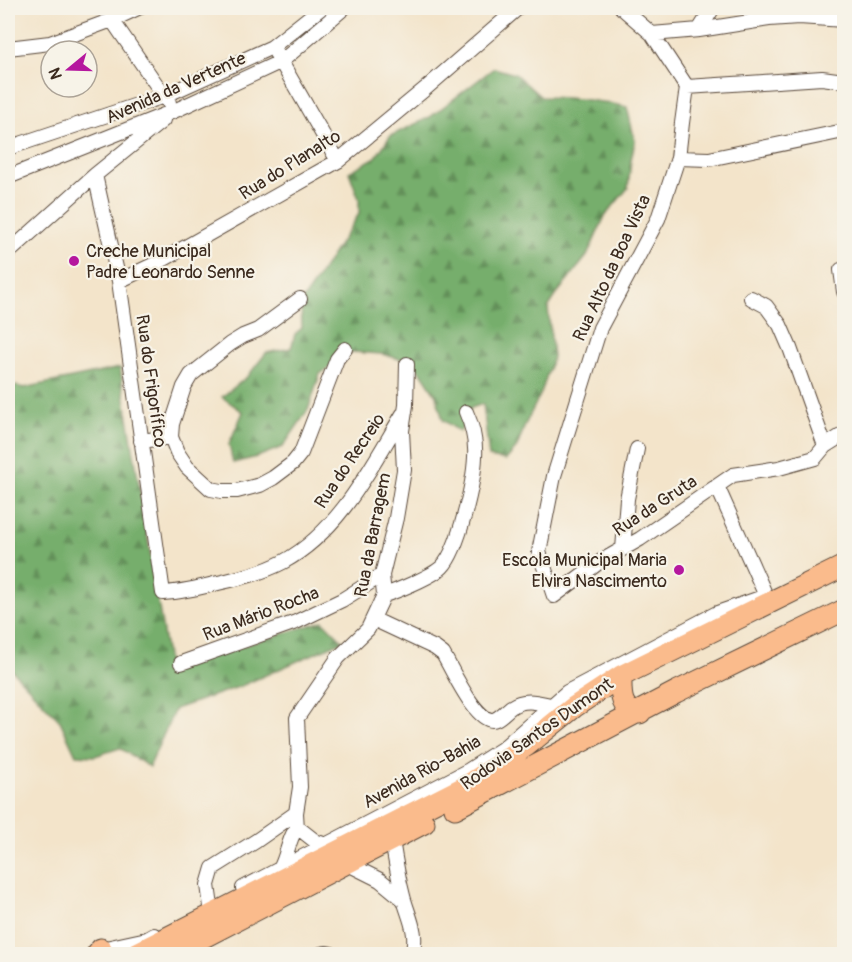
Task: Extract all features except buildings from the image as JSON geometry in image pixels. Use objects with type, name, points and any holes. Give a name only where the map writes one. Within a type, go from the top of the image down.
[{"type":"highway","name":"Rodovia Santos Dumont","points":[[135,954],[211,910],[468,785],[526,746],[574,707],[627,669],[844,566]]},
{"type":"highway","name":"Rodovia Santos Dumont","points":[[171,954],[640,713],[676,692],[844,610]]},
{"type":"highway","points":[[627,669],[621,695],[624,706],[633,712],[640,713]]},
{"type":"highway","points":[[551,705],[560,708],[574,707]]},
{"type":"street","points":[[8,48],[50,43],[138,8]]},
{"type":"street","name":"Avenida da Vertente","points":[[8,148],[164,96],[272,47],[321,8]]},
{"type":"street","name":"Avenida da Vertente","points":[[8,177],[174,111],[282,61],[344,8]]},
{"type":"street","name":"Rua do Planalto","points":[[119,281],[159,262],[338,161],[425,90],[518,8]]},
{"type":"street","points":[[622,8],[652,34],[687,87],[822,78],[844,81]]},
{"type":"street","points":[[699,30],[713,8]]},
{"type":"street","points":[[652,34],[699,30],[770,19],[799,17],[844,20]]},
{"type":"street","points":[[8,253],[95,175],[174,111],[112,20]]},
{"type":"street","points":[[272,47],[338,161]]},
{"type":"street","name":"Rua Alto da Boa Vista","points":[[554,596],[539,552],[554,476],[600,328],[658,219],[678,158],[687,87]]},
{"type":"street","points":[[678,158],[709,159],[844,131]]},
{"type":"street","name":"Rua do Frigorífico","points":[[95,175],[119,281],[164,593]]},
{"type":"street","points":[[841,270],[844,292]]},
{"type":"street","points":[[751,298],[766,306],[780,325],[825,446]]},
{"type":"street","points":[[300,299],[258,330],[230,344],[191,375],[175,412],[171,437],[187,467],[211,489],[222,491],[237,491],[260,485],[273,478],[293,463],[301,453],[337,359],[345,349]]},
{"type":"street","name":"Rua da Barragem","points":[[281,867],[287,856],[292,832],[297,829],[296,813],[300,787],[297,718],[338,658],[368,629],[384,595],[382,575],[396,518],[404,470],[402,431],[406,405],[407,364]]},
{"type":"street","points":[[384,595],[441,568],[449,557],[461,526],[476,456],[474,436],[466,412]]},
{"type":"street","name":"Rua do Recreio","points":[[164,593],[186,591],[245,577],[284,561],[300,550],[320,535],[337,517],[360,485],[403,414]]},
{"type":"street","name":"Rua da Gruta","points":[[554,596],[598,563],[623,549],[733,475],[779,468],[815,458],[825,446],[844,434]]},
{"type":"street","points":[[141,441],[171,437]]},
{"type":"street","points":[[623,549],[627,499],[637,449]]},
{"type":"street","name":"Rua da Gruta","points":[[717,486],[765,596]]},
{"type":"street","name":"Avenida Rio-Bahia","points":[[99,952],[147,939],[211,910],[281,867],[469,770],[502,748],[567,692],[627,669],[717,614],[765,596],[844,555]]},
{"type":"street","name":"Rua Mário Rocha","points":[[181,663],[296,622],[342,600],[382,575]]},
{"type":"street","points":[[373,619],[443,654],[475,710],[485,719],[492,721],[499,718],[512,706],[526,700],[551,705]]},
{"type":"street","points":[[211,910],[208,885],[213,868],[296,813]]},
{"type":"street","points":[[297,829],[326,845]]},
{"type":"street","points":[[392,840],[404,899],[412,921],[415,945],[412,954]]},
{"type":"street","points":[[346,863],[380,880],[404,899]]},
{"type":"street","points":[[321,954],[332,954]]},
{"type":"green space","points":[[494,68],[515,74],[541,97],[584,99],[627,107],[635,141],[628,188],[605,216],[587,256],[548,308],[553,357],[541,393],[517,447],[506,460],[489,457],[483,404],[471,408],[460,432],[443,420],[436,395],[421,372],[403,360],[382,354],[352,352],[320,374],[308,410],[283,447],[233,463],[229,444],[243,412],[222,397],[248,376],[266,353],[291,348],[295,334],[302,328],[301,303],[359,214],[359,199],[349,172],[376,157],[390,136],[430,117]]},
{"type":"green space","points":[[120,368],[169,669],[323,621],[343,641],[241,686],[175,709],[149,767],[120,748],[95,756],[76,755],[60,721],[8,666],[8,384],[24,388]]},
{"type":"place","name":"Creche Municipal Padre Leonardo Senne","points":[[74,261]]},
{"type":"place","name":"Escola Municipal Maria Elvira Nascimento","points":[[679,570]]}]
